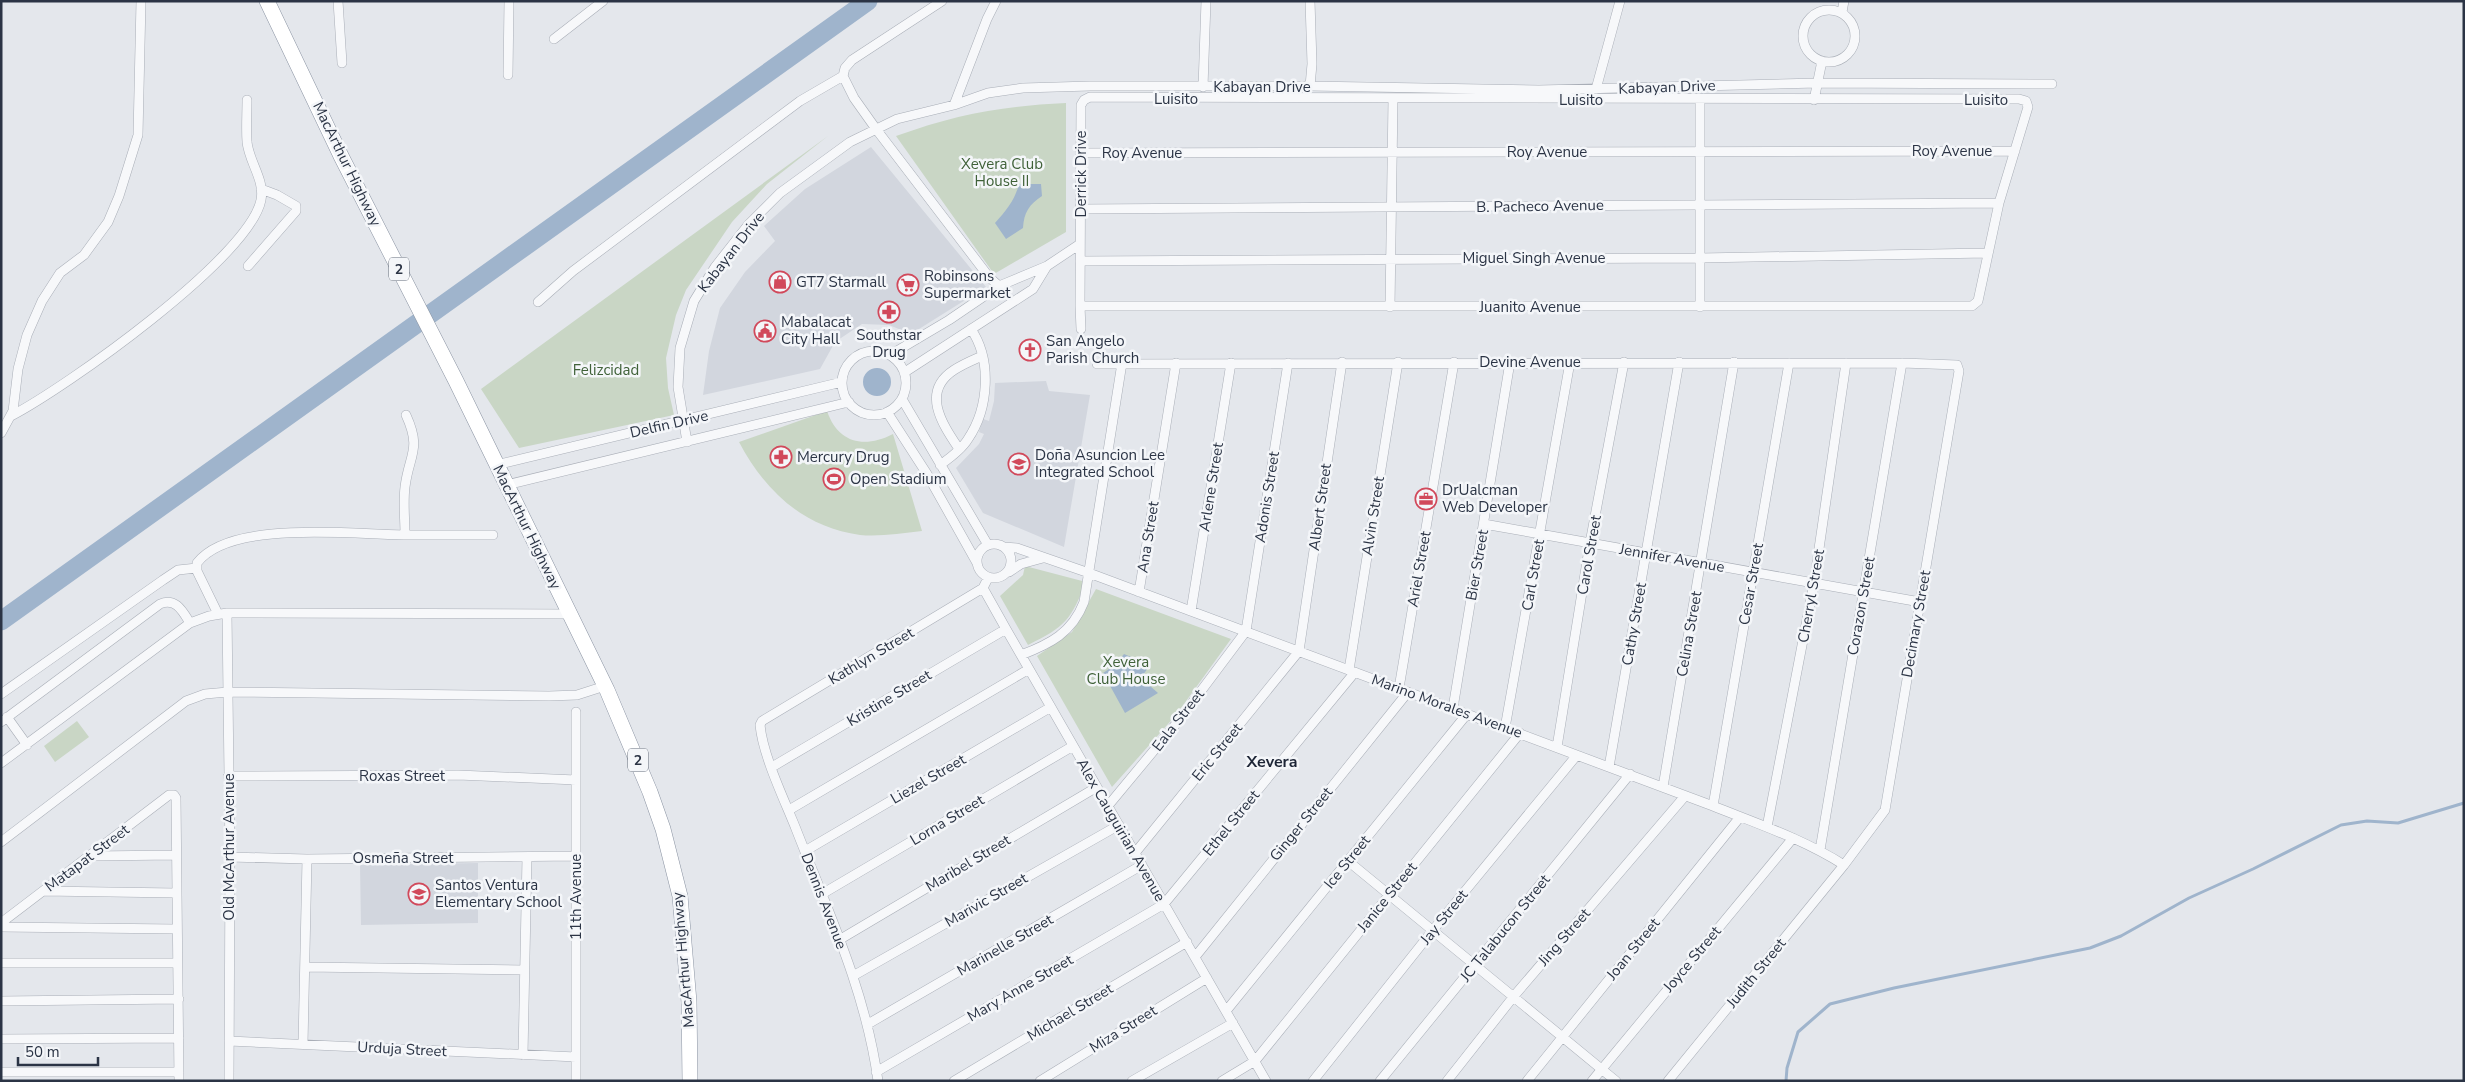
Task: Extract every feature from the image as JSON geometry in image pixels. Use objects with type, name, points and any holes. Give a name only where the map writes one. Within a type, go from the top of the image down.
[{"type":"highway","name":"MacArthur Highway","points":[[267,1],[341,156],[456,382],[605,686],[650,792],[663,829],[680,896],[689,1002],[690,1081]]},
{"type":"street","points":[[1,433],[11,416],[18,369],[28,335],[42,302],[60,273],[84,256],[108,222],[130,161],[138,135],[141,1]]},
{"type":"street","points":[[338,1],[342,63]]},
{"type":"street","points":[[508,75],[509,1]]},
{"type":"street","points":[[554,39],[603,1]]},
{"type":"street","points":[[942,1],[852,60],[845,68],[843,76],[854,98],[876,130],[989,277],[999,286]]},
{"type":"street","points":[[954,105],[987,19],[996,1]]},
{"type":"street","points":[[1203,87],[1206,1]]},
{"type":"street","points":[[1310,1],[1312,64],[1310,86]]},
{"type":"street","points":[[1596,89],[1620,1]]},
{"type":"street","points":[[1842,12],[1844,1]]},
{"type":"street","points":[[1828,6],[1842,12],[1850,19],[1855,29],[1854,46],[1844,58],[1833,62],[1822,61],[1808,50],[1803,34],[1810,18],[1828,6]]},
{"type":"street","points":[[1814,100],[1822,61]]},
{"type":"street","points":[[538,302],[573,272],[800,101],[843,76]]},
{"type":"street","name":"Kabayan Drive","points":[[686,442],[678,387],[680,348],[694,301],[715,267],[748,225],[780,193],[850,142],[897,119],[954,105],[988,93],[1023,88],[1310,86],[1385,89],[1596,89],[1817,82],[2052,84]]},
{"type":"street","name":"Luisito","points":[[1081,105],[1084,100],[1090,98],[2026,101],[2028,106],[1999,203],[1978,301]]},
{"type":"street","points":[[1390,307],[1389,259],[1392,208],[1393,99]]},
{"type":"street","points":[[11,416],[50,393],[165,309],[228,252],[258,208],[261,189],[247,142],[246,100]]},
{"type":"street","points":[[1700,100],[1700,307]]},
{"type":"street","name":"Derrick Drive","points":[[1080,329],[1081,105]]},
{"type":"street","name":"Roy Avenue","points":[[1080,153],[2015,151]]},
{"type":"street","points":[[248,266],[296,211],[296,206],[291,202],[261,189]]},
{"type":"street","name":"B. Pacheco Avenue","points":[[1080,209],[1392,208],[1699,203],[1999,203]]},
{"type":"street","points":[[890,355],[949,320],[999,286],[1047,266],[1080,244]]},
{"type":"street","name":"Miguel Singh Avenue","points":[[1080,261],[1700,258],[1987,253]]},
{"type":"street","points":[[904,372],[1033,289],[1047,266]]},
{"type":"street","name":"Juanito Avenue","points":[[1080,306],[1967,307],[1978,301]]},
{"type":"street","points":[[940,466],[968,441],[977,424],[982,403],[985,382],[982,356],[979,341],[971,329]]},
{"type":"street","points":[[873,350],[890,355],[901,365],[904,372],[906,386],[902,399],[887,412],[877,414],[866,414],[849,402],[842,382],[847,365],[859,354],[873,350]]},
{"type":"street","points":[[959,449],[936,407],[936,398],[941,383],[953,370],[982,356]]},
{"type":"street","name":"Devine Avenue","points":[[1097,364],[1342,362],[1902,363],[1954,364],[1959,368],[1959,371]]},
{"type":"street","name":"Albert Street","points":[[1299,651],[1342,362]]},
{"type":"street","name":"Alvin Street","points":[[1352,671],[1398,362]]},
{"type":"street","name":"Ariel Street","points":[[1403,690],[1454,362]]},
{"type":"street","name":"Bier Street","points":[[1453,708],[1510,362]]},
{"type":"street","name":"Carl Street","points":[[1506,728],[1570,362]]},
{"type":"street","name":"Carol Street","points":[[1557,747],[1590,543],[1624,362]]},
{"type":"street","name":"Cathy Street","points":[[1610,767],[1679,362]]},
{"type":"street","name":"Celina Street","points":[[1663,787],[1734,362]]},
{"type":"street","points":[[1021,655],[1060,638],[1079,615],[1084,602],[1122,363]]},
{"type":"street","name":"Ana Street","points":[[1139,592],[1176,363]]},
{"type":"street","name":"Arlene Street","points":[[1191,611],[1231,363]]},
{"type":"street","name":"Adonis Street","points":[[1246,631],[1288,363]]},
{"type":"street","name":"Cesar Street","points":[[1713,806],[1789,363]]},
{"type":"street","name":"Cherryl Street","points":[[1767,827],[1814,584],[1846,363]]},
{"type":"street","name":"Corazon Street","points":[[1820,850],[1902,363]]},
{"type":"street","name":"Decimary Street","points":[[1844,866],[1885,810],[1959,371]]},
{"type":"street","name":"Delfin Drive","points":[[496,465],[842,382]]},
{"type":"street","points":[[902,399],[988,545]]},
{"type":"street","name":"Delfin Drive","points":[[506,485],[849,402]]},
{"type":"street","points":[[887,412],[927,474],[977,563],[980,572],[988,578],[998,578],[1021,564],[1045,557]]},
{"type":"street","points":[[405,535],[405,486],[412,463],[414,440],[414,432],[406,415]]},
{"type":"street","name":"Jennifer Avenue","points":[[1484,524],[1920,602]]},
{"type":"street","points":[[222,614],[197,568],[197,563],[202,556],[221,546],[256,536],[282,532],[493,535]]},
{"type":"street","points":[[977,563],[980,552],[988,545],[999,544],[1004,547],[1012,560],[1007,574]]},
{"type":"street","name":"Marino Morales Avenue","points":[[1004,547],[1017,548],[1045,557],[1520,733],[1577,756],[1630,774],[1793,838],[1820,850],[1844,866]]},
{"type":"street","points":[[1,694],[162,580],[178,570],[197,568]]},
{"type":"street","points":[[983,588],[988,578]]},
{"type":"street","name":"Alex Cauguirian Avenue","points":[[983,588],[1266,1081]]},
{"type":"street","name":"Kathlyn Street","points":[[760,725],[762,721],[983,588]]},
{"type":"street","points":[[27,745],[4,719],[160,604],[166,601],[176,604],[190,623]]},
{"type":"street","points":[[1,763],[190,623],[222,614],[570,614]]},
{"type":"street","name":"Old McArthur Avenue","points":[[222,614],[228,692],[230,857],[228,1081]]},
{"type":"street","name":"Kristine Street","points":[[772,767],[1006,629]]},
{"type":"street","name":"Eala Street","points":[[1107,807],[1180,719],[1246,631]]},
{"type":"street","name":"Eric Street","points":[[1135,853],[1299,651]]},
{"type":"street","points":[[789,810],[1029,669]]},
{"type":"street","name":"Ethel Street","points":[[1164,904],[1352,671]]},
{"type":"street","points":[[1,842],[186,701],[205,694],[228,692],[550,696],[577,695],[605,686]]},
{"type":"street","name":"Ginger Street","points":[[1195,957],[1403,690]]},
{"type":"street","name":"Liezel Street","points":[[805,851],[1051,707]]},
{"type":"street","name":"11th Avenue","points":[[576,712],[576,1081]]},
{"type":"street","name":"Ice Street","points":[[1226,1011],[1467,714]]},
{"type":"street","name":"Dennis Avenue","points":[[760,725],[772,767],[853,976],[868,1024],[877,1076]]},
{"type":"street","name":"Janice Street","points":[[1222,1081],[1255,1061],[1520,733]]},
{"type":"street","name":"Lorna Street","points":[[822,894],[1073,746]]},
{"type":"street","name":"Jay Street","points":[[1313,1081],[1433,930],[1577,756]]},
{"type":"street","name":"JC Talabucon Street","points":[[1380,1081],[1630,774]]},
{"type":"street","name":"Roxas Street","points":[[228,776],[458,776],[576,780]]},
{"type":"street","name":"Maribel Street","points":[[839,940],[1097,787]]},
{"type":"street","name":"Matapat Street","points":[[1,923],[169,795],[174,795],[176,798],[176,855]]},
{"type":"street","name":"Jing Street","points":[[1447,1081],[1514,996],[1685,796]]},
{"type":"street","name":"Joan Street","points":[[1527,1081],[1740,817]]},
{"type":"street","name":"Marivic Street","points":[[853,976],[1119,825]]},
{"type":"street","name":"Joyce Street","points":[[1592,1081],[1793,838]]},
{"type":"street","points":[[1,1072],[179,1076],[176,855],[91,856]]},
{"type":"street","name":"Osmeña Street","points":[[230,857],[308,859],[576,856]]},
{"type":"street","points":[[523,1055],[527,857]]},
{"type":"street","points":[[303,1044],[308,859]]},
{"type":"street","points":[[1348,861],[1616,1081]]},
{"type":"street","name":"Marinelle Street","points":[[868,1024],[1142,865]]},
{"type":"street","name":"Judith Street","points":[[1668,1081],[1844,866]]},
{"type":"street","points":[[43,891],[176,893]]},
{"type":"street","name":"Mary Anne Street","points":[[877,1076],[1164,904]]},
{"type":"street","points":[[1,927],[176,929]]},
{"type":"street","name":"Michael Street","points":[[954,1081],[1186,942]]},
{"type":"street","points":[[1,964],[178,963]]},
{"type":"street","points":[[305,967],[524,970]]},
{"type":"street","name":"Miza Street","points":[[1040,1081],[1207,978]]},
{"type":"street","points":[[1,1001],[179,999]]},
{"type":"street","points":[[1132,1081],[1233,1023]]},
{"type":"street","points":[[1,1039],[179,1038]]},
{"type":"street","name":"Urduja Street","points":[[229,1041],[576,1058]]},
{"type":"shaded area","points":[[871,147],[986,287],[911,334],[889,325],[862,324],[835,342],[820,369],[703,395],[709,351],[720,308],[745,272],[775,241],[764,226],[805,189]]},
{"type":"shaded area","name":"Doña Asuncion Lee Integrated School","points":[[1046,381],[1049,391],[1090,395],[1064,547],[983,513],[956,468],[979,444],[984,434],[979,432],[983,419],[989,421],[994,401],[995,383]]},
{"type":"shaded area","name":"Santos Ventura Elementary School","points":[[478,863],[478,923],[361,925],[360,865]]},
{"type":"green space","name":"Xevera Club House II","points":[[1066,103],[1066,232],[994,274],[896,136],[939,122],[980,112],[1021,106]]},
{"type":"green space","name":"Felizcidad","points":[[828,136],[767,184],[732,222],[686,290],[676,315],[666,358],[668,388],[674,415],[519,448],[481,389]]},
{"type":"green space","name":"Open Stadium","points":[[827,411],[838,430],[853,440],[862,442],[872,441],[893,434],[922,531],[860,535],[840,531],[821,524],[788,504],[774,491],[749,460],[739,442]]},
{"type":"green space","points":[[1025,566],[1086,582],[1076,606],[1065,621],[1051,633],[1028,645],[1000,596],[1023,575]]},
{"type":"green space","name":"Xevera Club House","points":[[1096,589],[1231,639],[1176,715],[1112,787],[1037,656],[1072,632]]},
{"type":"green space","points":[[77,721],[89,737],[55,762],[44,746]]},
{"type":"water","points":[[1019,184],[1041,184],[1042,196],[1028,209],[1023,228],[1006,239],[995,223],[1010,205]]},
{"type":"water","points":[[877,368],[887,372],[891,382],[887,392],[877,396],[867,392],[863,382],[867,372]]},
{"type":"water","points":[[1124,654],[1150,665],[1141,678],[1158,693],[1125,713],[1103,673],[1115,665]]},
{"type":"waterway","points":[[1,621],[868,1]]},
{"type":"waterway","points":[[1786,1081],[1787,1068],[1798,1032],[1830,1004],[1894,988],[2090,948],[2121,936],[2189,898],[2253,869],[2341,825],[2367,821],[2398,823],[2464,803]]},
{"type":"place","name":"GT7 Starmall","points":[[780,282]]},
{"type":"place","name":"Robinsons Supermarket","points":[[908,285]]},
{"type":"place","name":"Southstar Drug","points":[[889,312]]},
{"type":"place","name":"Mabalacat City Hall","points":[[765,331]]},
{"type":"place","name":"San Angelo Parish Church","points":[[1030,350]]},
{"type":"place","name":"Mercury Drug","points":[[781,457]]},
{"type":"place","name":"Doña Asuncion Lee Integrated School","points":[[1019,464]]},
{"type":"place","name":"Open Stadium","points":[[834,479]]},
{"type":"place","name":"DrUalcman Web Developer","points":[[1426,499]]},
{"type":"place","name":"Santos Ventura Elementary School","points":[[419,894]]},
{"type":"district","name":"Xevera","points":[[1272,762]]}]
